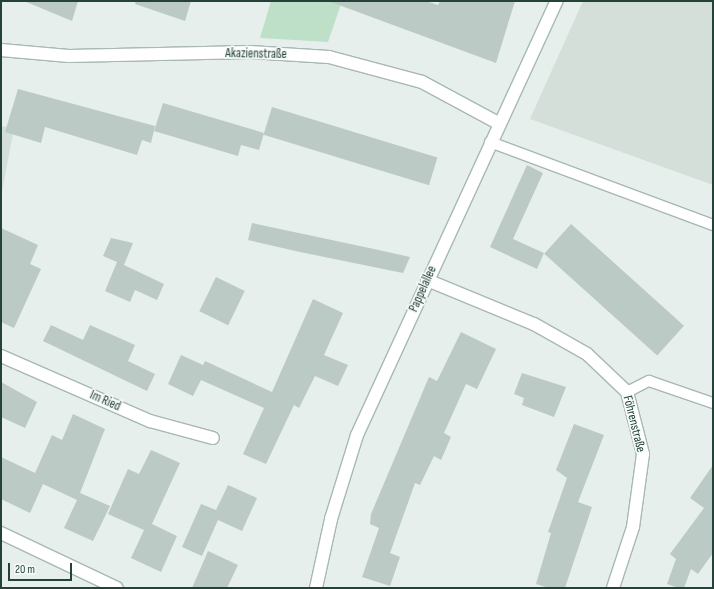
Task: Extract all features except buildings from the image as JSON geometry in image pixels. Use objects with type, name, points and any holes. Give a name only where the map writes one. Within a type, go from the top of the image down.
[{"type":"street","name":"Pappelallee","points":[[316,588],[331,519],[357,435],[498,122],[557,1]]},
{"type":"street","name":"Akazienstraße","points":[[1,50],[69,56],[250,52],[330,57],[422,82],[498,122]]},
{"type":"street","name":"Föhrenstraße","points":[[427,280],[534,324],[587,354],[627,392],[643,454],[633,527],[613,588]]},
{"type":"street","name":"Im Ried","points":[[1,356],[150,421],[213,438]]},
{"type":"street","points":[[1,534],[117,588]]},
{"type":"lane","points":[[490,142],[713,225]]},
{"type":"lane","points":[[627,392],[649,381],[713,403]]},
{"type":"shaded area","points":[[583,1],[713,1],[713,185],[530,119]]},
{"type":"shaded area","points":[[1,126],[14,128],[1,197]]},
{"type":"green space","points":[[271,1],[342,1],[328,42],[260,38]]}]
